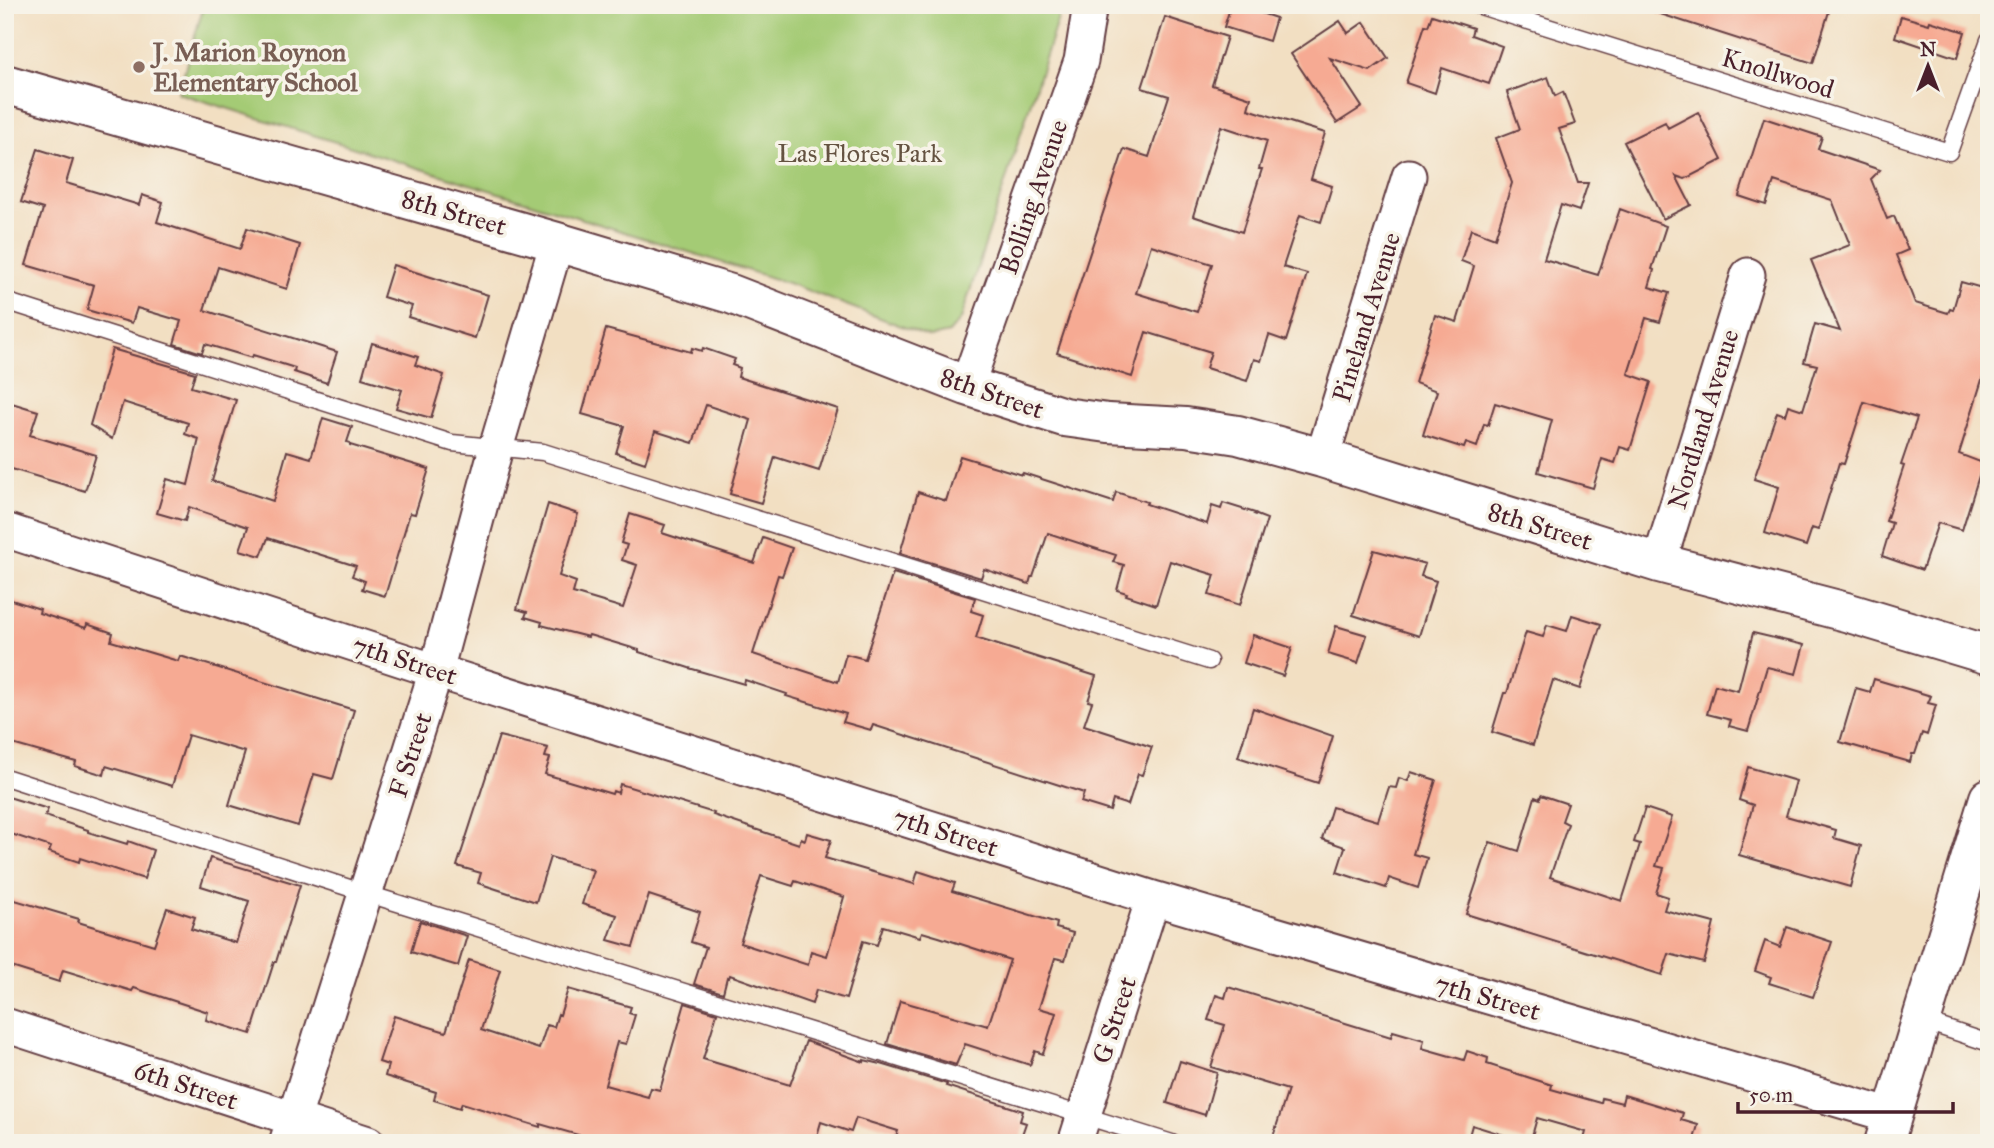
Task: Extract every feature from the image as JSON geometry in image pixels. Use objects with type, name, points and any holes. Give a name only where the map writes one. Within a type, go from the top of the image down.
[{"type":"street","name":"Bolling Avenue","points":[[967,386],[1081,61],[1090,5]]},
{"type":"street","name":"8th Street","points":[[5,84],[731,294],[967,386],[1064,417],[1108,423],[1186,427],[1225,433],[1322,458],[1659,563],[1846,612],[1989,655]]},
{"type":"street","name":"Pineland Avenue","points":[[1322,458],[1409,176]]},
{"type":"street","name":"F Street","points":[[289,1131],[436,671],[496,448],[557,242]]},
{"type":"street","name":"Nordland Avenue","points":[[1659,563],[1748,275]]},
{"type":"street","name":"7th Street","points":[[5,530],[436,671],[1888,1129]]},
{"type":"street","points":[[1888,1129],[1989,798]]},
{"type":"street","name":"G Street","points":[[1079,1129],[1153,898]]},
{"type":"street","name":"6th Street","points":[[5,1025],[289,1131],[368,1143]]},
{"type":"lane","name":"Knollwood","points":[[1477,5],[1949,152],[1989,40]]},
{"type":"lane","points":[[5,301],[452,443],[544,452],[1209,661]]},
{"type":"lane","points":[[5,777],[1079,1129],[1172,1143]]},
{"type":"lane","points":[[1920,1020],[1989,1042]]},
{"type":"green space","name":"Las Flores Park","points":[[204,5],[1060,5],[961,319],[949,333],[930,337],[788,283],[178,93]]},
{"type":"building","points":[[1231,5],[1276,18],[1269,41],[1224,27]]},
{"type":"building","points":[[1649,5],[1831,5],[1813,63],[1648,10]]},
{"type":"building","points":[[1432,15],[1473,28],[1471,35],[1502,46],[1489,84],[1442,68],[1435,93],[1406,83],[1425,25],[1428,26]]},
{"type":"building","points":[[1901,16],[1929,24],[1930,21],[1965,32],[1957,58],[1895,37]]},
{"type":"building","points":[[1165,17],[1227,37],[1212,85],[1251,98],[1248,109],[1325,133],[1311,179],[1332,186],[1321,222],[1300,215],[1283,267],[1307,274],[1286,341],[1269,335],[1261,361],[1254,359],[1247,381],[1206,368],[1211,352],[1146,332],[1132,377],[1057,353],[1124,149],[1149,157],[1169,96],[1142,88]],"holes":[[[1221,126],[1267,141],[1259,169],[1262,169],[1242,232],[1193,216]],[[1151,245],[1212,264],[1197,312],[1136,293]]]},
{"type":"building","points":[[1340,21],[1348,33],[1364,22],[1388,58],[1370,71],[1330,58],[1362,107],[1337,123],[1291,54]]},
{"type":"building","points":[[1548,77],[1555,96],[1563,92],[1575,124],[1559,129],[1578,183],[1588,183],[1579,211],[1561,205],[1544,259],[1598,275],[1620,209],[1666,226],[1649,287],[1669,293],[1660,322],[1646,318],[1628,374],[1651,382],[1630,450],[1620,447],[1615,463],[1602,459],[1593,488],[1538,472],[1552,420],[1495,403],[1488,425],[1484,424],[1477,447],[1466,443],[1464,448],[1423,435],[1437,391],[1415,383],[1435,315],[1457,322],[1474,266],[1461,261],[1471,229],[1495,238],[1512,183],[1496,138],[1520,129],[1507,92]]},
{"type":"building","points":[[1698,112],[1722,160],[1685,179],[1676,176],[1691,205],[1663,219],[1624,142],[1665,122],[1668,128]]},
{"type":"building","points":[[1764,118],[1822,137],[1818,149],[1880,170],[1871,179],[1887,219],[1894,216],[1908,250],[1896,255],[1915,303],[1948,313],[1950,309],[1953,310],[1961,282],[1989,290],[1989,357],[1959,454],[1983,463],[1962,530],[1938,523],[1922,570],[1882,556],[1892,523],[1886,521],[1917,418],[1864,402],[1844,464],[1839,463],[1818,530],[1812,528],[1806,546],[1765,533],[1779,487],[1754,479],[1777,412],[1785,415],[1788,405],[1803,410],[1817,365],[1804,362],[1815,324],[1840,331],[1811,260],[1850,245],[1832,200],[1774,181],[1766,205],[1739,196]]},
{"type":"building","points":[[38,149],[73,160],[66,183],[139,205],[142,195],[163,202],[157,222],[240,249],[247,228],[300,245],[287,289],[218,267],[204,310],[337,352],[327,383],[294,372],[295,368],[253,355],[252,358],[205,344],[202,353],[174,344],[181,321],[137,308],[132,323],[87,310],[94,285],[26,265],[43,209],[21,202]]},
{"type":"building","points":[[393,265],[488,295],[475,338],[408,317],[412,306],[383,297]]},
{"type":"building","points":[[606,329],[691,352],[692,348],[702,351],[703,348],[735,359],[732,365],[740,368],[738,377],[838,409],[819,471],[775,457],[761,503],[730,494],[751,420],[706,405],[693,443],[655,431],[645,463],[616,453],[624,426],[582,414]]},
{"type":"building","points":[[372,343],[418,357],[415,365],[444,375],[431,418],[396,408],[402,390],[362,378]]},
{"type":"building","points":[[112,349],[195,373],[191,387],[236,400],[212,481],[273,501],[287,451],[311,458],[323,418],[352,427],[347,442],[350,445],[429,469],[415,514],[410,513],[385,596],[362,589],[365,581],[352,576],[356,566],[268,538],[261,556],[240,550],[248,527],[189,507],[185,521],[157,513],[167,479],[188,485],[199,439],[185,434],[188,423],[123,402],[112,439],[90,425]]},
{"type":"building","points":[[5,401],[38,411],[30,435],[96,455],[85,491],[5,467]]},
{"type":"building","points":[[960,456],[1113,502],[1116,492],[1207,524],[1212,506],[1221,509],[1223,503],[1267,519],[1240,605],[1209,595],[1215,575],[1170,561],[1156,605],[1126,595],[1127,593],[1117,590],[1124,565],[1113,562],[1116,555],[1048,533],[1029,584],[984,569],[981,578],[900,553],[918,492],[946,501]]},
{"type":"building","points":[[548,504],[578,514],[559,576],[576,582],[573,593],[623,608],[637,565],[622,560],[627,545],[621,543],[630,514],[665,525],[662,533],[754,563],[763,538],[792,548],[782,576],[778,575],[753,654],[838,682],[846,654],[865,659],[893,573],[975,598],[971,611],[983,615],[976,638],[1096,676],[1088,701],[1092,702],[1084,725],[1152,747],[1142,775],[1138,774],[1128,805],[1113,800],[1110,811],[1081,802],[1084,793],[873,725],[871,730],[843,722],[846,714],[745,680],[744,684],[589,635],[588,637],[541,625],[542,622],[525,617],[527,612],[517,609]]},
{"type":"building","points":[[1374,550],[1425,564],[1421,576],[1436,581],[1419,636],[1353,615]]},
{"type":"building","points":[[5,598],[40,609],[39,613],[86,628],[87,624],[113,633],[111,641],[178,661],[180,656],[354,710],[333,779],[314,774],[298,826],[229,805],[245,752],[188,735],[172,786],[106,766],[104,775],[75,766],[76,762],[5,742]]},
{"type":"building","points":[[1572,615],[1601,624],[1580,689],[1553,680],[1533,745],[1492,732],[1526,632],[1543,637],[1547,625],[1567,631]]},
{"type":"building","points":[[1336,626],[1367,635],[1358,663],[1328,654]]},
{"type":"building","points":[[1753,633],[1804,645],[1796,674],[1767,667],[1748,731],[1729,726],[1731,720],[1707,714],[1715,685],[1738,691]]},
{"type":"building","points":[[1253,635],[1292,648],[1283,676],[1244,663]]},
{"type":"building","points":[[1874,679],[1931,696],[1928,703],[1936,705],[1927,735],[1922,733],[1910,762],[1840,742],[1856,688],[1870,692]]},
{"type":"building","points":[[1253,708],[1333,736],[1318,783],[1238,757]]},
{"type":"building","points":[[499,736],[548,748],[545,757],[550,758],[545,774],[612,794],[613,791],[618,793],[620,784],[714,813],[713,815],[799,844],[801,838],[805,840],[807,833],[831,840],[825,858],[914,884],[918,871],[955,883],[952,891],[1057,923],[1056,928],[1073,933],[1065,960],[1055,958],[1039,1008],[1056,1013],[1043,1054],[1035,1051],[1030,1065],[965,1044],[956,1065],[887,1044],[900,1001],[988,1026],[1010,960],[922,932],[920,937],[883,926],[877,945],[863,941],[846,999],[816,990],[812,1004],[730,975],[723,993],[694,984],[706,947],[691,942],[700,912],[649,895],[633,947],[608,940],[617,915],[582,904],[593,870],[550,857],[536,902],[478,883],[481,873],[457,866]],"holes":[[[761,876],[793,886],[795,881],[844,897],[827,956],[811,951],[808,965],[740,943]]]},
{"type":"building","points":[[1748,767],[1796,781],[1786,816],[1836,830],[1834,838],[1861,846],[1850,887],[1739,855],[1753,805],[1739,800]]},
{"type":"building","points":[[1411,772],[1436,780],[1413,854],[1427,858],[1418,888],[1389,878],[1386,888],[1337,872],[1345,847],[1322,839],[1332,807],[1378,821],[1389,787],[1396,788],[1399,778],[1408,781]]},
{"type":"building","points":[[1541,795],[1568,804],[1562,821],[1568,824],[1550,877],[1622,901],[1640,844],[1634,842],[1645,808],[1672,817],[1656,866],[1664,868],[1656,893],[1668,897],[1664,910],[1714,923],[1704,963],[1669,954],[1662,975],[1466,914],[1490,842],[1519,851],[1535,797],[1540,799]]},
{"type":"building","points":[[5,796],[48,809],[45,816],[88,832],[153,850],[144,879],[80,858],[79,862],[49,852],[51,847],[5,832]]},
{"type":"building","points":[[210,858],[300,885],[251,1034],[206,1020],[208,1012],[134,988],[132,991],[63,970],[59,982],[5,965],[5,897],[154,945],[167,908],[195,917],[191,929],[236,943],[249,901],[201,886]]},
{"type":"building","points":[[420,921],[467,936],[458,966],[411,952]]},
{"type":"building","points":[[1787,927],[1832,942],[1813,997],[1769,983],[1771,977],[1755,971],[1765,941],[1780,947]]},
{"type":"building","points":[[469,960],[500,970],[481,1030],[539,1049],[547,1025],[554,1027],[558,1014],[560,1015],[568,989],[631,1007],[629,1013],[635,1015],[626,1044],[617,1042],[605,1085],[648,1097],[651,1088],[660,1090],[685,1003],[717,1013],[703,1059],[790,1085],[806,1041],[864,1062],[881,1064],[947,1084],[946,1086],[1023,1111],[1020,1121],[1026,1123],[1019,1143],[894,1143],[898,1131],[856,1118],[851,1132],[821,1122],[815,1143],[606,1143],[540,1124],[540,1127],[462,1103],[460,1108],[434,1100],[436,1092],[385,1076],[388,1065],[379,1062],[394,1016],[446,1032]]},
{"type":"building","points":[[1228,987],[1391,1037],[1393,1031],[1424,1040],[1422,1048],[1464,1060],[1467,1051],[1488,1058],[1487,1064],[1552,1085],[1551,1089],[1601,1103],[1602,1098],[1622,1103],[1624,1095],[1683,1113],[1681,1120],[1698,1125],[1693,1143],[1583,1143],[1586,1132],[1537,1118],[1532,1136],[1528,1135],[1526,1142],[1472,1125],[1467,1143],[1271,1143],[1288,1090],[1211,1067],[1225,1025],[1208,1020],[1216,995],[1225,998]]},
{"type":"building","points":[[1180,1061],[1217,1073],[1205,1115],[1167,1103]]},
{"type":"place","name":"J. Marion Roynon Elementary School","points":[[139,67]]}]
